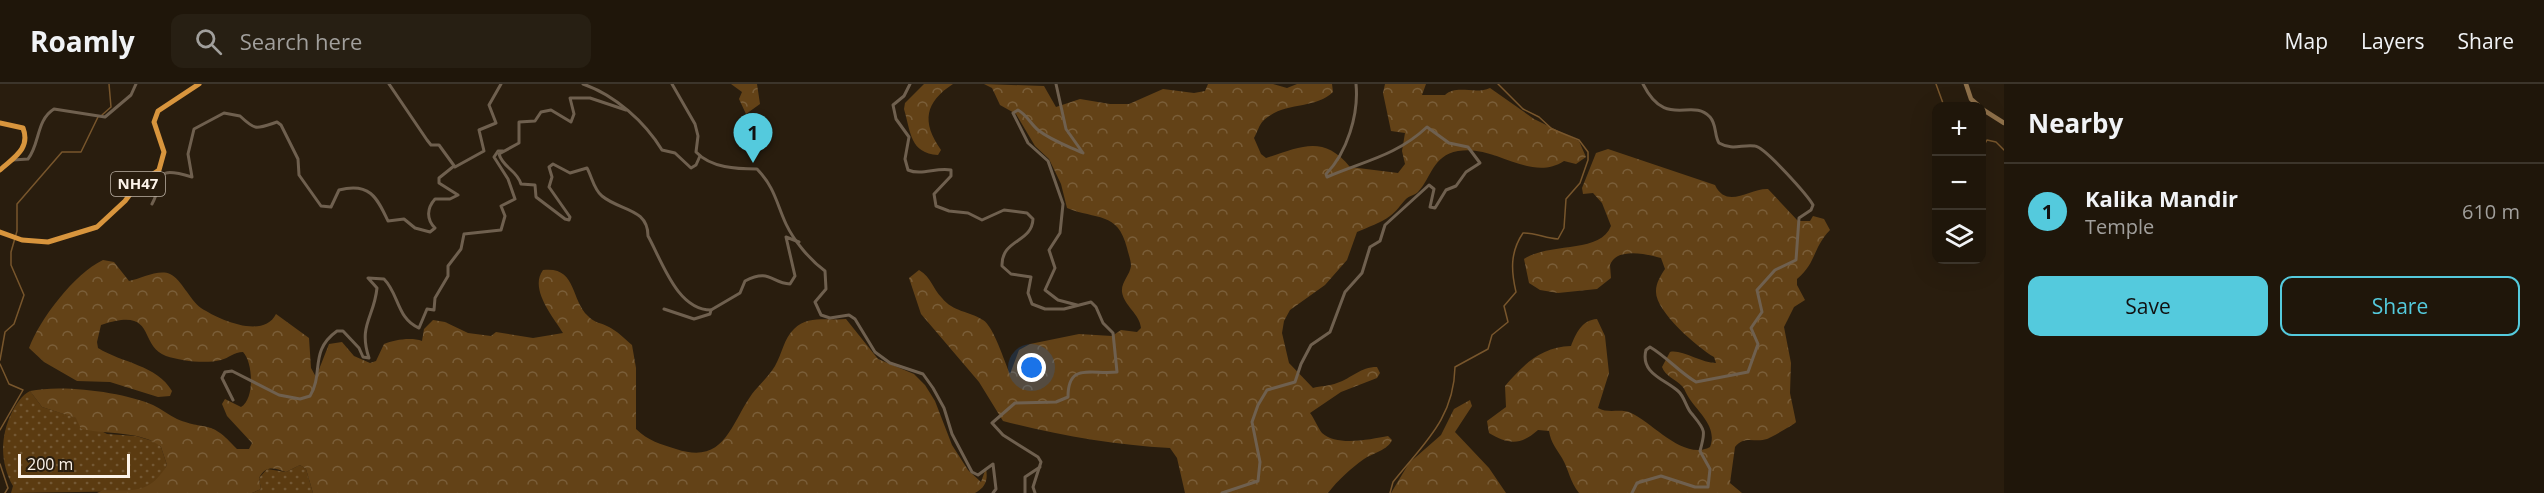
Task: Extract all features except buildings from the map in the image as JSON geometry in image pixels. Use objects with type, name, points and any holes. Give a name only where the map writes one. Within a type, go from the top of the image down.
[{"type":"highway","name":"NH47","points":[[0,232],[22,240],[48,242],[97,227],[125,201],[137,185],[159,170],[164,152],[154,122],[158,111],[198,84]]},
{"type":"highway","points":[[0,123],[20,126],[25,134],[24,147],[0,170]]},
{"type":"street","points":[[12,159],[28,159],[33,153],[44,119],[54,109],[105,117],[131,95],[136,84]]},
{"type":"street","points":[[389,84],[427,140],[431,145],[439,145],[454,166]]},
{"type":"street","points":[[152,204],[159,178],[164,174],[171,172],[192,177],[188,154],[194,129],[224,113],[240,116],[248,125],[255,128],[277,122],[281,125],[298,159],[299,175],[321,206],[330,207],[339,190],[357,188],[368,192],[382,203],[388,221],[404,219],[415,228],[430,232],[435,228],[428,215],[429,206],[435,199],[450,199],[458,195],[439,183],[439,178],[454,166],[484,151],[479,129],[496,123],[489,105],[501,84]]},
{"type":"street","points":[[583,84],[593,87],[626,110],[650,130],[662,150],[675,153],[691,168],[696,165],[700,156]]},
{"type":"street","points":[[672,84],[695,124],[698,136],[696,152],[720,166],[757,169],[773,188],[787,225],[814,263],[825,271],[828,279],[826,289],[815,302],[821,315],[830,318],[849,315],[855,320],[869,345],[882,358],[923,375],[938,395],[952,434],[972,472],[978,475],[993,464],[996,489],[993,493]]},
{"type":"street","points":[[910,84],[904,96],[893,105],[896,119],[909,137],[905,159],[908,170],[915,173],[943,168],[951,170],[951,176],[934,194],[934,202],[942,209],[968,213],[982,220],[1004,210],[1027,213],[1033,219],[1033,226],[1007,248],[1002,255],[1002,266],[1011,274],[1031,277],[1028,293],[1032,304],[1045,309],[1064,309],[1091,302],[1096,307],[1103,323],[1113,333],[1117,372],[1081,373],[1072,377],[1068,383],[1068,398],[1056,402],[1015,404],[992,423],[1003,435],[1035,454],[1041,462],[1033,487],[1035,493]]},
{"type":"street","points":[[1056,84],[1066,129],[1083,153],[1070,145],[1059,144],[1038,130],[1023,113],[1017,110],[1013,113],[1028,143],[1048,161],[1063,204],[1060,233],[1049,250],[1055,268],[1046,290],[1058,300],[1077,305]]},
{"type":"street","points":[[1222,493],[1258,481],[1260,462],[1252,422],[1262,398],[1272,387],[1295,382],[1311,345],[1330,332],[1342,297],[1362,273],[1366,255],[1370,247],[1380,241],[1385,225],[1428,185],[1434,189],[1430,207],[1435,208],[1446,190],[1456,186],[1466,172],[1480,163],[1468,147],[1449,143],[1427,128],[1407,144],[1373,162],[1350,167],[1327,177],[1326,174],[1342,154],[1357,101],[1356,84]]},
{"type":"street","points":[[1632,493],[1637,483],[1661,476],[1695,487],[1708,487],[1710,469],[1700,451],[1705,436],[1703,425],[1690,413],[1680,392],[1654,375],[1646,365],[1646,350],[1650,347],[1662,354],[1681,373],[1696,382],[1748,372],[1758,344],[1751,328],[1762,312],[1757,290],[1774,270],[1796,260],[1799,218],[1811,210],[1813,205],[1771,154],[1753,146],[1742,148],[1725,146],[1717,140],[1716,127],[1707,115],[1693,110],[1664,109],[1653,101],[1643,84]]},
{"type":"street","points":[[1966,84],[1974,102]]},
{"type":"street","points":[[233,400],[222,378],[225,372],[232,371],[279,395],[300,399],[310,396],[314,389],[318,352],[337,332],[343,331],[348,334],[363,357],[369,358],[364,340],[365,324],[376,301],[377,288],[368,278],[384,279],[397,297],[402,314],[419,328],[427,309],[434,310],[435,297],[448,276],[448,266],[461,249],[464,234],[501,230],[506,216],[501,206],[515,199],[508,179],[494,157],[498,151],[519,143],[519,122],[535,121],[546,110],[571,122],[574,114],[570,98],[590,98],[626,110]]},
{"type":"street","points":[[1986,112],[2004,123]]},
{"type":"street","points":[[502,151],[499,154],[501,161],[516,173],[521,184],[535,185],[536,197],[569,220],[570,217],[549,187],[552,177],[549,167],[553,164],[559,165],[570,173],[587,168],[602,196],[643,217],[648,225],[648,236],[683,297],[694,308],[711,310]]},
{"type":"street","points":[[664,309],[694,319],[710,314],[711,310],[740,293],[745,280],[753,277],[772,276],[790,284],[795,276],[786,237],[799,242]]},
{"type":"street","points":[[1025,493],[1025,477],[1040,467]]},
{"type":"shaded area","points":[[30,391],[42,407],[77,418],[107,434],[136,436],[156,442],[161,447],[167,465],[158,482],[142,491],[11,493],[13,486],[6,468],[3,449],[5,430],[15,406]]},
{"type":"shaded area","points":[[300,465],[306,469],[313,493],[252,493],[261,489],[259,478],[267,469],[286,472]]},
{"type":"green space","points":[[731,84],[757,84],[760,104],[746,114],[739,99],[742,92]]},
{"type":"green space","points":[[924,84],[953,84],[936,98],[929,113],[930,130],[941,150],[938,155],[917,146],[910,134],[904,109],[905,103]]},
{"type":"green space","points":[[984,84],[1044,86],[1056,107],[1080,99],[1110,104],[1129,104],[1163,89],[1194,93],[1205,91],[1208,84],[1273,84],[1287,88],[1297,84],[1332,84],[1333,92],[1326,98],[1280,111],[1263,121],[1254,138],[1261,154],[1266,158],[1301,147],[1321,147],[1330,150],[1350,167],[1398,173],[1405,164],[1402,151],[1405,133],[1391,131],[1383,93],[1385,84],[1426,84],[1422,95],[1445,95],[1455,90],[1478,91],[1490,88],[1534,119],[1579,141],[1586,157],[1576,164],[1564,161],[1551,167],[1538,168],[1472,150],[1458,151],[1443,157],[1418,192],[1406,199],[1392,214],[1379,223],[1357,232],[1347,260],[1325,285],[1290,310],[1284,321],[1282,333],[1289,363],[1313,388],[1334,384],[1371,367],[1377,367],[1380,373],[1377,378],[1341,392],[1310,413],[1322,433],[1336,440],[1345,441],[1388,436],[1392,440],[1387,446],[1364,459],[1340,479],[1328,493],[1185,493],[1177,458],[1170,448],[1086,439],[1003,421],[979,382],[921,314],[909,278],[919,270],[927,276],[946,303],[978,317],[987,324],[995,337],[1010,374],[1019,350],[1030,344],[1079,334],[1112,336],[1121,330],[1137,332],[1141,328],[1138,318],[1123,297],[1123,285],[1131,264],[1123,236],[1118,228],[1112,222],[1067,208],[1061,184],[1049,159],[1035,146],[1016,114],[1000,105],[992,88]]},
{"type":"green space","points":[[1608,149],[1715,185],[1726,196],[1739,196],[1768,189],[1798,221],[1810,221],[1813,216],[1824,219],[1830,230],[1820,243],[1808,267],[1797,279],[1797,285],[1805,300],[1794,307],[1784,327],[1791,363],[1790,393],[1796,422],[1767,439],[1746,440],[1738,443],[1735,447],[1730,483],[1742,493],[1579,493],[1552,442],[1549,431],[1538,430],[1515,442],[1503,440],[1489,433],[1487,421],[1506,407],[1505,386],[1512,378],[1542,353],[1571,346],[1577,332],[1587,322],[1597,319],[1605,336],[1609,373],[1598,408],[1631,413],[1669,439],[1690,449],[1700,450],[1710,447],[1711,433],[1706,420],[1683,387],[1662,367],[1670,352],[1716,363],[1714,357],[1678,328],[1662,308],[1656,291],[1665,269],[1661,258],[1632,253],[1619,256],[1610,265],[1611,278],[1597,289],[1558,293],[1540,290],[1529,283],[1524,259],[1534,254],[1596,241],[1605,235],[1611,226],[1602,203],[1593,193],[1583,194],[1582,188],[1596,153]]},
{"type":"green space","points":[[103,260],[114,262],[129,281],[155,273],[170,274],[201,308],[229,322],[261,326],[270,322],[276,314],[309,338],[311,368],[316,377],[329,344],[342,342],[354,356],[370,363],[376,361],[384,344],[413,339],[422,341],[424,329],[433,320],[445,322],[468,333],[491,336],[496,332],[533,338],[563,333],[544,303],[539,286],[539,278],[543,270],[554,270],[567,278],[582,309],[590,318],[612,329],[632,345],[636,368],[636,429],[655,442],[692,453],[705,452],[716,447],[724,439],[752,394],[775,366],[794,329],[812,320],[846,319],[878,359],[914,374],[925,385],[935,401],[952,445],[968,470],[981,482],[986,468],[987,476],[984,486],[975,493],[313,493],[306,469],[300,465],[286,472],[267,469],[259,478],[261,489],[252,493],[97,493],[103,490],[133,490],[154,481],[167,465],[161,447],[145,438],[81,429],[76,418],[42,407],[30,391],[58,388],[92,390],[126,396],[153,405],[177,419],[214,429],[237,449],[249,449],[252,443],[227,416],[222,404],[225,399],[241,407],[249,396],[251,380],[249,364],[243,352],[215,361],[179,359],[157,351],[144,329],[131,320],[119,320],[101,325],[98,348],[157,375],[172,391],[170,396],[158,397],[110,382],[77,381],[44,362],[29,348],[41,324],[59,298],[81,276]]},
{"type":"green space","points":[[1470,400],[1472,406],[1455,432],[1489,468],[1506,493],[1391,493],[1409,463],[1441,435],[1454,409]]},
{"type":"waterway","points":[[102,115],[111,107],[109,84]]},
{"type":"waterway","points":[[1390,493],[1393,482],[1426,443],[1443,416],[1449,402],[1455,367],[1488,349],[1492,335],[1508,322],[1504,306],[1516,292],[1513,262],[1516,247],[1523,233],[1558,239],[1564,228],[1566,199],[1580,183],[1588,160],[1588,152],[1579,140],[1552,129],[1539,117],[1523,109],[1498,84]]},
{"type":"waterway","points":[[1936,84],[1943,102]]},
{"type":"waterway","points":[[0,360],[5,332],[14,324],[24,295],[11,265],[11,252],[17,231],[17,204],[62,152],[81,152],[98,117]]},
{"type":"waterway","points":[[1986,142],[1987,140],[1996,142],[2004,150]]},
{"type":"waterway","points":[[0,364],[9,384],[23,390],[0,430]]},
{"type":"waterway","points":[[0,464],[8,488],[5,493]]},
{"type":"place","name":"Kalika Mandir","points":[[753,163]]}]
